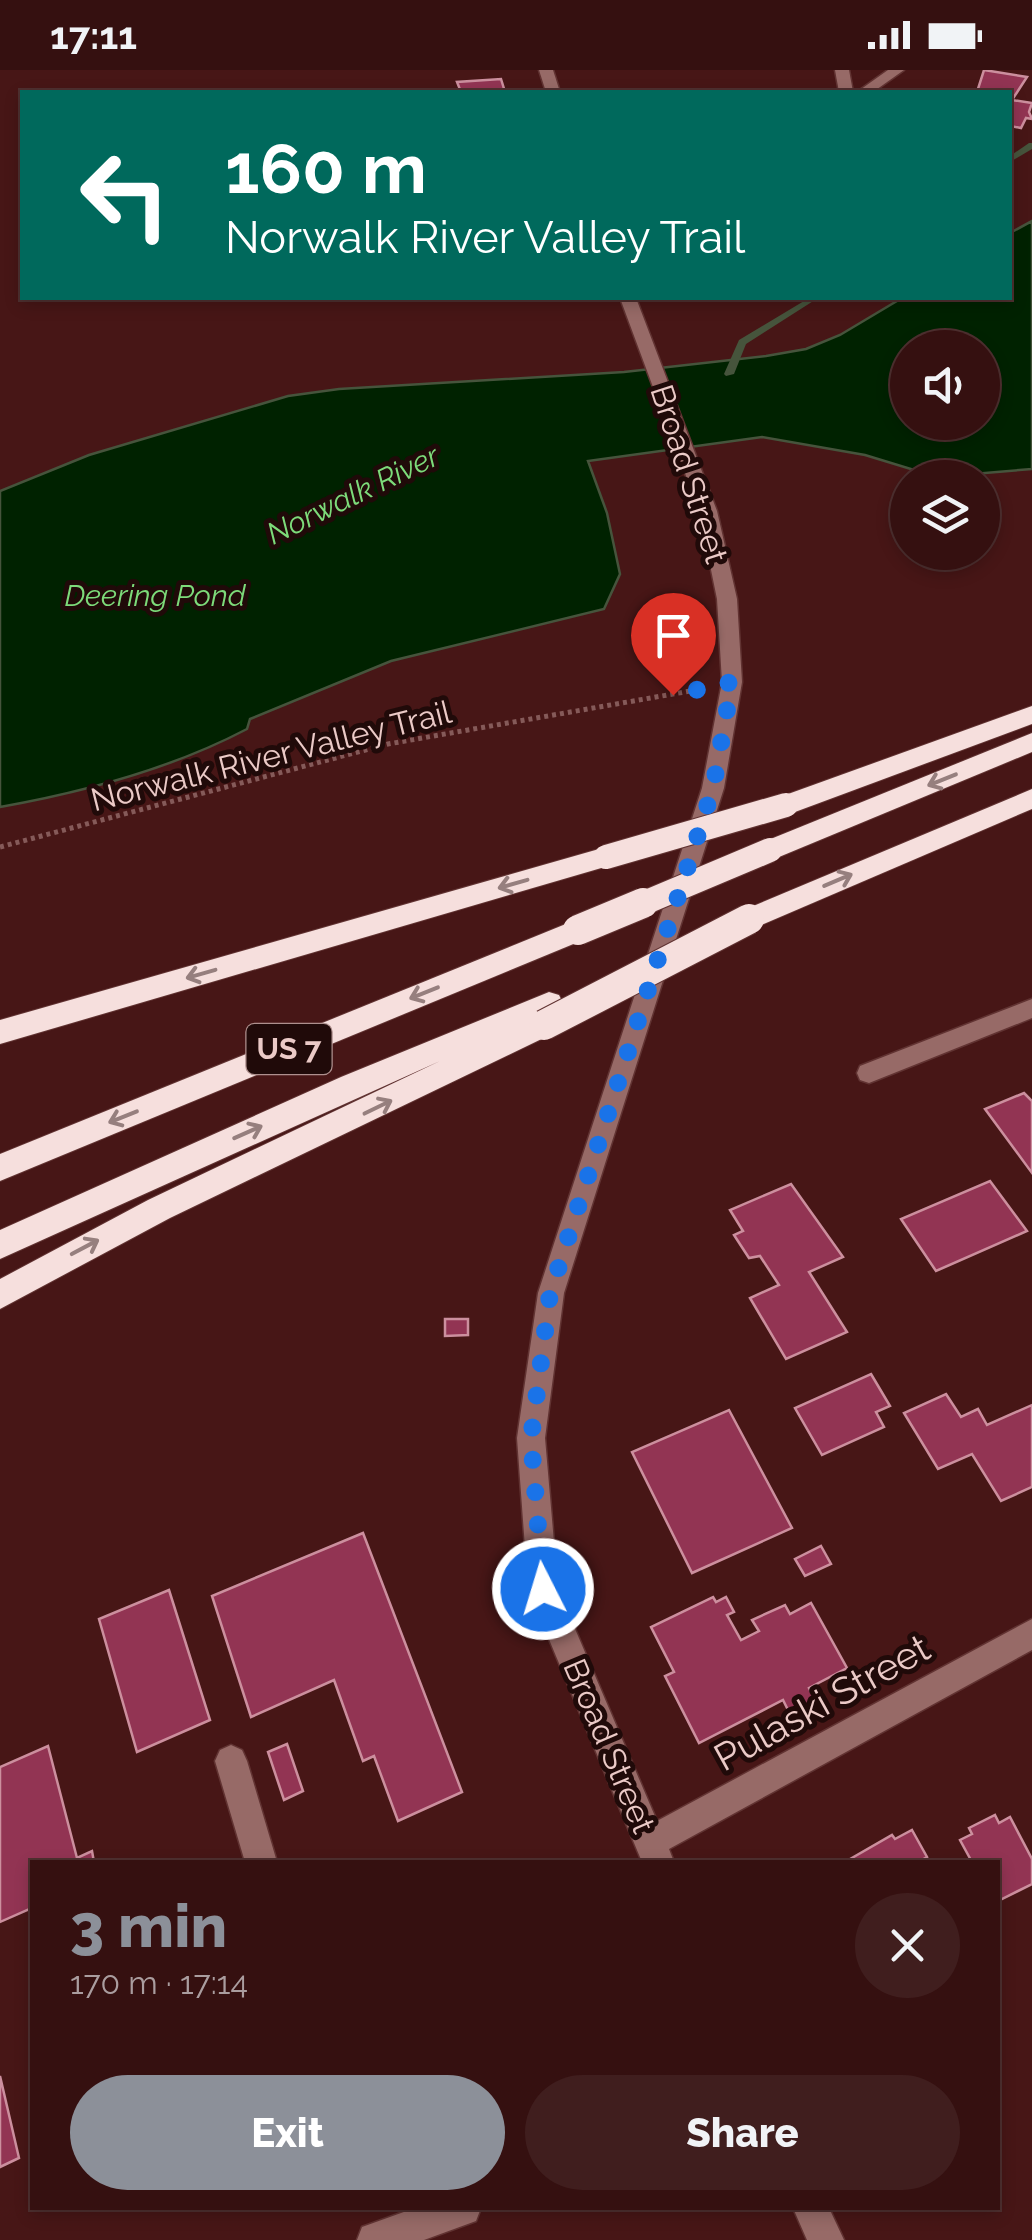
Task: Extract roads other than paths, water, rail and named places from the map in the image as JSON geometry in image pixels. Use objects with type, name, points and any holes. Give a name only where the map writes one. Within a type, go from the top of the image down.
[{"type":"highway","points":[[0,1032],[786,805],[933,754],[1032,714]]},
{"type":"highway","name":"US 7","points":[[0,1168],[1032,742]]},
{"type":"highway","points":[[0,1295],[159,1210],[371,1111],[547,1014],[749,919],[1032,798]]},
{"type":"highway","name":"US 7","points":[[0,1245],[351,1086],[547,1014]]},
{"type":"street","points":[[867,90],[896,70]]},
{"type":"street","name":"Broad Street","points":[[629,300],[708,511],[727,599],[732,682],[713,788],[550,1294],[531,1438],[543,1589],[654,1852]]},
{"type":"street","points":[[869,1074],[1032,1008]]},
{"type":"street","name":"Pulaski Street","points":[[654,1852],[1032,1634]]},
{"type":"street","points":[[231,1761],[261,1860]]},
{"type":"street","points":[[390,2226],[455,2210]]},
{"type":"street","points":[[812,2210],[826,2240]]},
{"type":"water","name":"Deering Pond","points":[[1032,221],[1032,469],[1000,472],[1000,460],[890,463],[762,437],[588,461],[607,513],[620,574],[604,609],[391,661],[250,719],[247,729],[188,756],[95,786],[0,807],[0,491],[89,455],[288,396],[339,389],[624,372],[806,349],[840,335],[899,300],[1012,300],[1012,232]]},
{"type":"waterway","points":[[1012,159],[1032,145]]},
{"type":"waterway","points":[[729,374],[742,342],[811,300]]},
{"type":"water label","name":"Norwalk River","points":[[353,495]]}]
